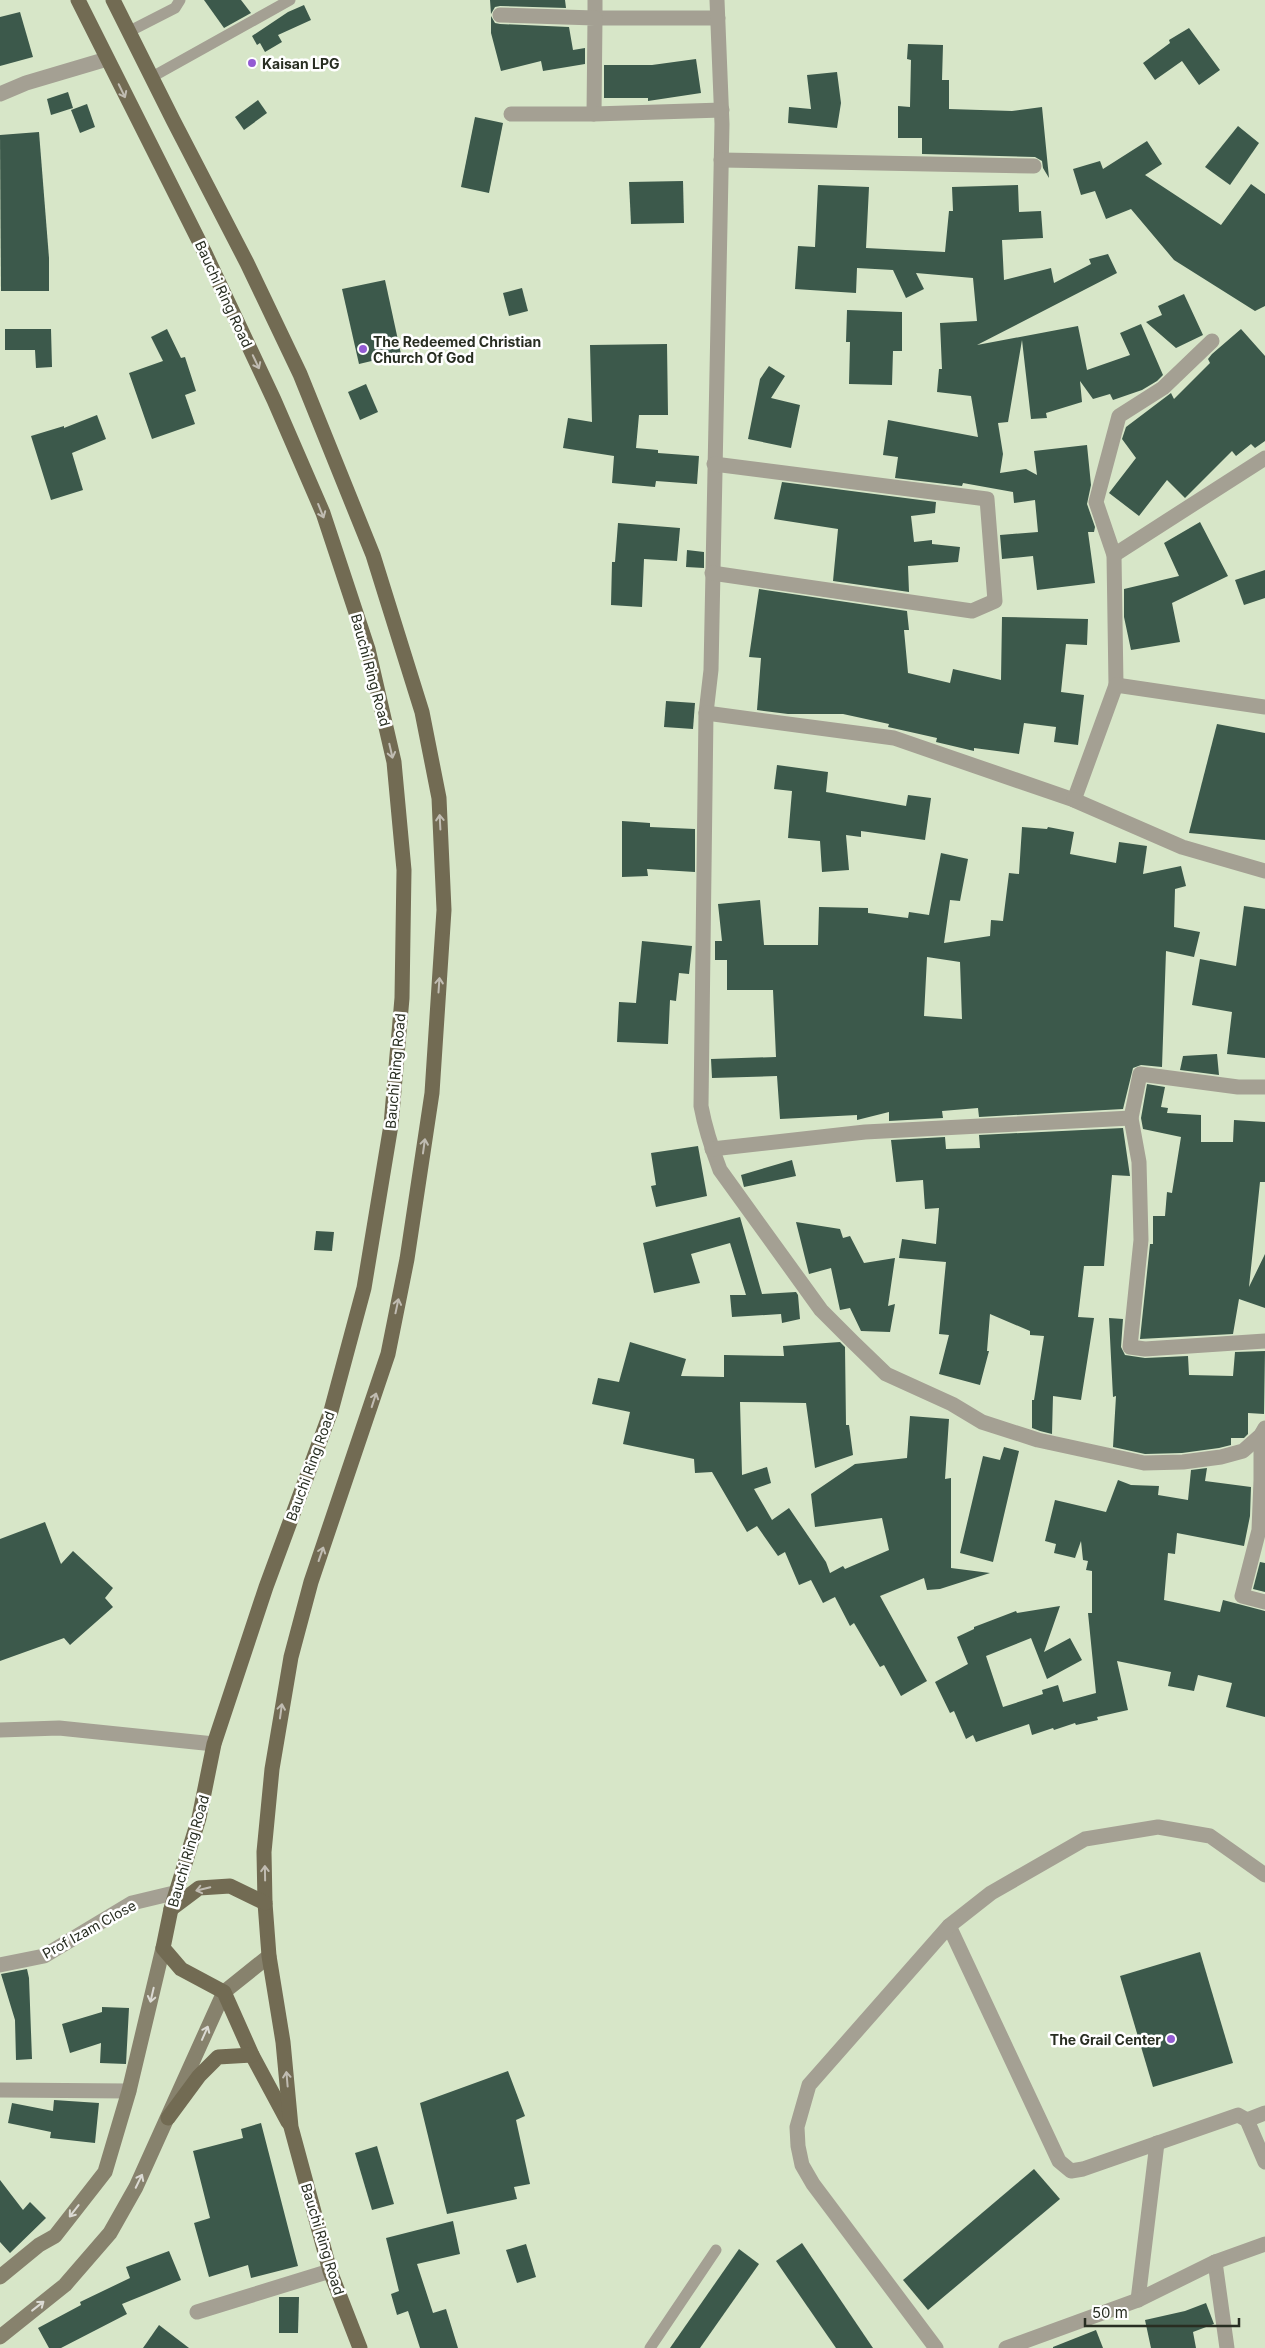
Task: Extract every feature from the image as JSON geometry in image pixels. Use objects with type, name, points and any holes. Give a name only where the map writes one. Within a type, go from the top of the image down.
[{"type":"main road","name":"Bauchi Ring Road","points":[[78,0],[204,251],[274,400],[322,513],[368,649],[394,762],[404,870],[402,998],[391,1125],[364,1288],[331,1412],[266,1587],[214,1744],[199,1818],[178,1892],[171,1909],[163,1948]]},
{"type":"main road","name":"Bauchi Ring Road","points":[[113,0],[247,263],[300,374],[373,555],[422,712],[439,798],[444,910],[432,1093],[407,1260],[388,1354],[311,1582],[284,1687],[264,1852],[269,1956],[283,2042],[291,2127],[330,2271],[360,2348]]},
{"type":"main road","points":[[171,1909],[199,1888],[214,1887],[230,1886],[265,1903]]},
{"type":"main road","points":[[163,1948],[181,1969],[224,1992]]},
{"type":"main road","points":[[0,2278],[39,2245],[55,2236],[105,2172],[129,2091],[163,1948]]},
{"type":"main road","points":[[0,2337],[65,2285],[110,2233],[136,2187],[224,1992],[269,1956]]},
{"type":"main road","name":"Bauchi Ring Road","points":[[224,1992],[252,2055],[291,2127]]},
{"type":"main road","points":[[168,2118],[199,2076],[218,2057],[252,2055]]},
{"type":"street","points":[[594,114],[595,0]]},
{"type":"street","points":[[717,0],[722,110],[711,670],[706,713],[701,1106],[705,1129],[720,1170],[821,1310],[886,1374],[952,1404],[982,1422],[1038,1440],[1144,1464],[1183,1462],[1221,1457],[1243,1451],[1263,1431]]},
{"type":"street","points":[[500,15],[595,18],[718,18]]},
{"type":"street","points":[[0,94],[26,83],[107,60]]},
{"type":"street","points":[[511,114],[594,114],[722,110]]},
{"type":"street","points":[[721,160],[1034,166]]},
{"type":"street","points":[[1074,800],[1116,685],[1114,555],[1096,502],[1119,416],[1163,388],[1212,341]]},
{"type":"street","points":[[1114,555],[1265,458]]},
{"type":"street","points":[[712,573],[972,611],[995,601],[987,499],[714,464]]},
{"type":"street","points":[[1116,685],[1265,707]]},
{"type":"street","points":[[706,713],[894,738],[1074,800],[1182,847],[1265,871]]},
{"type":"street","points":[[1265,1087],[1238,1087],[1140,1074],[1131,1118],[1139,1162],[1140,1240],[1130,1347],[1146,1349],[1265,1341]]},
{"type":"street","points":[[712,1149],[865,1132],[1131,1118]]},
{"type":"street","points":[[1263,1431],[1259,1530],[1242,1596],[1265,1602]]},
{"type":"street","points":[[0,1730],[59,1728],[214,1744]]},
{"type":"street","points":[[936,2348],[813,2184],[802,2165],[798,2146],[797,2126],[809,2085],[949,1926],[991,1893],[1085,1839],[1158,1827],[1210,1836],[1265,1875]]},
{"type":"street","name":"Prof Izam Close","points":[[0,1965],[44,1956],[132,1903],[178,1892]]},
{"type":"street","points":[[949,1926],[1059,2160],[1071,2171],[1083,2170],[1238,2115],[1247,2120],[1265,2162]]},
{"type":"street","points":[[0,2090],[129,2091]]},
{"type":"street","points":[[1247,2120],[1265,2113]]},
{"type":"street","points":[[1138,2300],[1156,2143]]},
{"type":"street","points":[[1006,2348],[1138,2300],[1215,2262],[1265,2244]]},
{"type":"street","points":[[1215,2262],[1227,2348]]},
{"type":"street","points":[[197,2312],[330,2271]]},
{"type":"lane","points":[[128,32],[175,8],[180,0]]},
{"type":"lane","points":[[152,78],[290,0]]},
{"type":"lane","points":[[650,2348],[716,2250]]},
{"type":"building","points":[[204,0],[241,0],[251,13],[224,28]]},
{"type":"building","points":[[490,0],[565,0],[566,8],[500,6],[495,7],[491,14]]},
{"type":"building","points":[[304,5],[311,20],[278,35],[282,42],[265,52],[260,43],[257,45],[252,36],[288,12]]},
{"type":"building","points":[[20,12],[33,57],[0,66],[0,17]]},
{"type":"building","points":[[491,16],[495,23],[500,24],[569,27],[573,50],[585,48],[585,64],[543,71],[541,61],[501,71],[491,33]]},
{"type":"building","points":[[1189,28],[1220,70],[1199,85],[1182,61],[1155,80],[1143,63],[1170,43],[1169,40]]},
{"type":"building","points":[[908,44],[943,45],[942,80],[949,80],[949,109],[1012,111],[1042,107],[1049,178],[1043,168],[1042,161],[1035,157],[922,154],[922,138],[898,138],[898,106],[910,107],[911,60],[907,59]]},
{"type":"building","points":[[696,59],[701,93],[648,101],[648,98],[604,98],[604,65],[652,65]]},
{"type":"building","points":[[837,72],[841,103],[837,128],[788,123],[789,107],[811,109],[807,75]]},
{"type":"building","points":[[68,92],[73,108],[51,115],[47,99]]},
{"type":"building","points":[[258,100],[267,113],[244,130],[235,117]]},
{"type":"building","points":[[87,104],[95,127],[80,133],[71,110]]},
{"type":"building","points":[[475,117],[503,123],[489,193],[461,187]]},
{"type":"building","points":[[1238,126],[1259,143],[1230,185],[1205,167]]},
{"type":"building","points":[[39,132],[49,258],[49,291],[1,291],[0,135]]},
{"type":"building","points":[[1147,141],[1162,164],[1145,175],[1221,225],[1251,184],[1265,194],[1265,306],[1255,311],[1174,260],[1131,209],[1106,219],[1095,191],[1081,195],[1073,169],[1100,161],[1103,169]]},
{"type":"building","points":[[683,181],[684,223],[631,224],[629,182]]},
{"type":"building","points":[[818,185],[869,187],[866,248],[945,252],[949,211],[953,211],[952,187],[1018,185],[1019,212],[1041,211],[1043,238],[1002,240],[1004,280],[1051,268],[1054,283],[1091,264],[1089,259],[1108,254],[1117,273],[977,345],[1078,326],[1087,370],[1130,355],[1120,333],[1141,324],[1163,375],[1157,381],[1142,390],[1113,400],[1110,394],[1093,399],[1080,381],[1082,402],[1046,413],[1047,418],[1031,419],[1022,340],[1008,422],[998,423],[1003,454],[1000,473],[1026,469],[1037,475],[1034,451],[1087,445],[1091,485],[1087,504],[1095,527],[1094,532],[1088,532],[1095,583],[1037,590],[1033,556],[1002,559],[1000,535],[1038,532],[1035,500],[1014,503],[1013,492],[963,483],[962,486],[895,478],[898,457],[883,455],[888,420],[978,437],[971,396],[937,392],[939,369],[942,369],[940,323],[977,321],[973,278],[916,273],[924,289],[906,298],[893,270],[857,268],[856,293],[795,289],[798,246],[815,247]]},
{"type":"building","points":[[385,280],[401,354],[359,364],[342,289]]},
{"type":"building","points":[[522,288],[528,311],[509,316],[503,293]]},
{"type":"building","points":[[1184,294],[1203,335],[1176,348],[1146,322],[1162,315],[1158,306]]},
{"type":"building","points":[[847,310],[902,312],[902,351],[893,351],[892,385],[849,384],[850,342],[846,342]]},
{"type":"building","points":[[5,329],[51,329],[52,367],[36,368],[35,350],[5,350]]},
{"type":"building","points":[[167,329],[181,358],[185,357],[196,391],[185,395],[195,424],[152,439],[129,373],[163,361],[151,337]]},
{"type":"building","points":[[1241,329],[1265,356],[1265,441],[1255,448],[1251,444],[1236,456],[1232,451],[1185,498],[1167,480],[1139,516],[1109,493],[1136,458],[1122,439],[1126,427],[1171,393],[1174,399],[1210,363],[1208,359],[1212,354]]},
{"type":"building","points":[[667,344],[668,415],[639,415],[636,448],[658,450],[658,453],[699,456],[697,484],[656,481],[655,487],[612,483],[614,456],[563,448],[568,418],[592,422],[590,345]]},
{"type":"building","points":[[769,366],[785,376],[771,398],[800,405],[791,448],[748,439],[760,379]]},
{"type":"building","points":[[366,384],[378,412],[360,420],[348,392]]},
{"type":"building","points":[[97,415],[106,439],[72,453],[83,490],[51,500],[31,436],[64,426],[64,428]]},
{"type":"building","points":[[782,482],[936,502],[935,513],[911,516],[914,542],[932,540],[932,544],[960,547],[958,562],[908,566],[909,592],[833,581],[838,529],[774,519]]},
{"type":"building","points":[[1200,522],[1228,576],[1172,603],[1180,642],[1131,650],[1124,617],[1124,589],[1179,576],[1164,543]]},
{"type":"building","points":[[618,523],[680,528],[677,561],[644,559],[642,607],[611,605],[612,562],[615,562]]},
{"type":"building","points":[[687,550],[704,552],[704,568],[686,567]]},
{"type":"building","points":[[1265,570],[1265,598],[1244,605],[1235,580]]},
{"type":"building","points":[[759,589],[907,611],[909,630],[904,630],[908,673],[950,683],[953,669],[1001,680],[1002,617],[1088,619],[1087,645],[1066,644],[1061,692],[1084,695],[1078,745],[1054,742],[1056,727],[1024,723],[1019,754],[974,748],[974,751],[936,742],[937,738],[888,727],[889,724],[843,714],[788,714],[757,710],[761,658],[749,657]]},
{"type":"building","points":[[666,701],[695,703],[693,729],[664,727]]},
{"type":"building","points":[[1217,724],[1265,733],[1265,840],[1189,833]]},
{"type":"building","points":[[777,765],[828,772],[826,792],[906,806],[908,795],[931,798],[925,840],[861,831],[861,837],[846,835],[849,870],[822,872],[820,841],[788,838],[792,791],[774,789]]},
{"type":"building","points":[[622,821],[650,823],[650,827],[695,829],[695,872],[647,869],[648,876],[622,877]]},
{"type":"building","points":[[1022,827],[1047,829],[1048,827],[1074,832],[1070,854],[1116,863],[1119,842],[1147,846],[1143,874],[1181,866],[1186,886],[1175,889],[1174,927],[1200,932],[1194,957],[1166,951],[1162,1067],[1141,1065],[1133,1068],[1123,1109],[979,1117],[978,1108],[942,1111],[943,1118],[889,1121],[889,1112],[857,1120],[857,1115],[780,1119],[777,1076],[712,1078],[711,1059],[776,1057],[773,990],[727,990],[727,960],[715,960],[715,941],[722,941],[718,904],[760,900],[764,945],[818,945],[819,907],[868,908],[868,913],[908,918],[909,912],[929,915],[941,853],[968,859],[960,901],[950,900],[944,943],[990,936],[991,920],[1003,921],[1009,873],[1019,874]],"holes":[[[927,957],[960,962],[962,1019],[924,1016]]]},
{"type":"building","points":[[1244,906],[1265,909],[1265,1058],[1227,1054],[1232,1012],[1192,1005],[1200,959],[1236,966]]},
{"type":"building","points":[[642,941],[692,946],[689,974],[679,973],[676,1001],[670,1000],[668,1044],[617,1042],[619,1002],[636,1003]]},
{"type":"building","points":[[1217,1054],[1219,1075],[1180,1070],[1183,1056]]},
{"type":"building","points":[[1147,1084],[1165,1087],[1161,1107],[1168,1108],[1167,1113],[1201,1115],[1201,1142],[1233,1142],[1234,1120],[1265,1122],[1265,1182],[1260,1182],[1249,1287],[1265,1254],[1265,1308],[1239,1299],[1233,1334],[1140,1339],[1150,1244],[1153,1244],[1153,1216],[1165,1216],[1167,1192],[1172,1193],[1181,1137],[1143,1129],[1141,1118]]},
{"type":"building","points":[[1123,1128],[1130,1176],[1112,1175],[1104,1266],[1084,1266],[1078,1317],[1094,1318],[1081,1400],[1053,1396],[1052,1434],[1040,1431],[1032,1428],[1032,1400],[1034,1400],[1044,1336],[1030,1335],[1030,1331],[990,1314],[987,1351],[989,1351],[980,1385],[939,1374],[949,1335],[939,1334],[946,1262],[899,1258],[902,1239],[936,1244],[939,1208],[925,1209],[923,1180],[896,1182],[891,1140],[945,1137],[946,1149],[980,1148],[979,1135]]},
{"type":"building","points":[[698,1146],[707,1196],[656,1207],[651,1186],[656,1185],[651,1153]]},
{"type":"building","points":[[792,1160],[796,1176],[744,1187],[741,1175]]},
{"type":"building","points":[[740,1217],[762,1294],[796,1292],[798,1295],[800,1319],[782,1323],[781,1314],[732,1317],[730,1295],[746,1295],[730,1243],[691,1254],[700,1283],[654,1293],[643,1243]]},
{"type":"building","points":[[796,1222],[840,1229],[843,1238],[850,1236],[864,1263],[895,1258],[888,1306],[895,1304],[890,1332],[861,1331],[850,1308],[840,1310],[831,1268],[809,1274]]},
{"type":"building","points":[[316,1231],[334,1232],[332,1251],[314,1250]]},
{"type":"building","points":[[1109,1318],[1123,1319],[1121,1347],[1125,1355],[1145,1358],[1188,1356],[1189,1375],[1233,1376],[1235,1352],[1265,1351],[1264,1414],[1248,1413],[1248,1434],[1244,1438],[1231,1438],[1231,1445],[1219,1448],[1182,1453],[1145,1454],[1113,1447],[1116,1396],[1113,1397]]},
{"type":"building","points":[[630,1342],[686,1359],[681,1376],[724,1377],[724,1355],[784,1356],[783,1346],[840,1342],[845,1347],[846,1425],[849,1425],[853,1455],[815,1468],[806,1403],[740,1402],[742,1475],[767,1467],[771,1483],[754,1489],[772,1520],[789,1508],[826,1562],[830,1573],[843,1566],[845,1569],[889,1550],[882,1518],[815,1527],[811,1494],[855,1464],[907,1458],[910,1416],[949,1419],[945,1479],[951,1478],[951,1568],[990,1573],[940,1589],[927,1590],[924,1578],[880,1596],[927,1681],[901,1696],[884,1665],[880,1667],[854,1623],[850,1626],[835,1597],[823,1603],[811,1580],[799,1585],[785,1552],[778,1556],[757,1526],[747,1532],[712,1472],[695,1473],[694,1459],[623,1444],[630,1412],[592,1404],[598,1378],[619,1382]]},
{"type":"building","points":[[1004,1447],[1019,1451],[993,1562],[960,1553],[983,1456],[1000,1460]]},
{"type":"building","points":[[1207,1468],[1205,1481],[1251,1487],[1250,1516],[1244,1546],[1177,1533],[1175,1554],[1168,1553],[1164,1600],[1220,1612],[1223,1600],[1265,1611],[1265,1717],[1226,1707],[1232,1683],[1198,1675],[1194,1691],[1168,1686],[1171,1672],[1117,1661],[1128,1710],[1097,1717],[1098,1720],[1076,1725],[1075,1723],[1054,1730],[1053,1728],[1032,1735],[1029,1724],[976,1742],[973,1735],[966,1739],[954,1711],[950,1713],[935,1682],[968,1664],[957,1637],[974,1629],[974,1627],[1016,1611],[1017,1613],[1060,1606],[1044,1652],[1070,1638],[1082,1660],[1047,1679],[1031,1638],[986,1656],[1003,1707],[1043,1694],[1042,1690],[1058,1685],[1063,1702],[1096,1693],[1088,1613],[1092,1613],[1092,1571],[1086,1570],[1088,1561],[1083,1560],[1081,1541],[1075,1558],[1054,1553],[1056,1544],[1045,1541],[1055,1500],[1106,1512],[1118,1480],[1131,1485],[1159,1486],[1158,1495],[1188,1500],[1191,1470]]},
{"type":"building","points":[[45,1522],[61,1564],[73,1551],[113,1588],[105,1598],[113,1607],[70,1645],[64,1638],[0,1661],[0,1539]]},
{"type":"building","points":[[1260,1562],[1265,1563],[1265,1592],[1253,1589]]},
{"type":"building","points":[[1200,1952],[1233,2063],[1153,2087],[1120,1976]]},
{"type":"building","points":[[27,1969],[32,2059],[16,2060],[15,2020],[1,1974]]},
{"type":"building","points":[[102,2007],[129,2008],[126,2064],[100,2063],[101,2043],[70,2053],[62,2024],[102,2012]]},
{"type":"building","points":[[508,2071],[525,2116],[516,2120],[530,2184],[514,2187],[517,2199],[447,2214],[420,2103]]},
{"type":"building","points":[[54,2100],[99,2103],[95,2143],[50,2138],[51,2132],[8,2123],[12,2103],[53,2111]]},
{"type":"building","points":[[261,2123],[298,2266],[251,2278],[248,2265],[209,2277],[194,2223],[210,2218],[193,2151],[243,2138],[241,2129]]},
{"type":"building","points":[[377,2146],[394,2204],[372,2210],[355,2153]]},
{"type":"building","points":[[1034,2169],[1060,2199],[928,2310],[903,2280]]},
{"type":"building","points":[[0,2180],[23,2210],[30,2202],[46,2218],[10,2253],[0,2242]]},
{"type":"building","points":[[453,2221],[460,2254],[417,2264],[433,2313],[446,2309],[458,2348],[420,2348],[408,2311],[397,2315],[391,2294],[399,2291],[386,2238]]},
{"type":"building","points":[[802,2243],[873,2348],[836,2348],[776,2261]]},
{"type":"building","points":[[526,2244],[536,2277],[517,2283],[506,2250]]},
{"type":"building","points":[[739,2249],[759,2264],[700,2348],[670,2348]]},
{"type":"building","points":[[169,2251],[181,2280],[122,2304],[127,2314],[61,2348],[49,2348],[38,2328],[81,2305],[80,2302],[130,2278],[126,2267]]},
{"type":"building","points":[[279,2297],[299,2297],[298,2333],[279,2333]]},
{"type":"building","points":[[1206,2303],[1214,2324],[1193,2332],[1196,2348],[1151,2348],[1145,2320],[1185,2311]]},
{"type":"building","points":[[159,2325],[189,2348],[143,2348]]},
{"type":"building","points":[[1096,2330],[1103,2348],[1053,2348],[1053,2347]]},
{"type":"place","name":"Kaisan LPG","points":[[252,63]]},
{"type":"place","name":"The Redeemed Christian Church Of God","points":[[363,349]]},
{"type":"place","name":"The Grail Center","points":[[1171,2039]]}]
